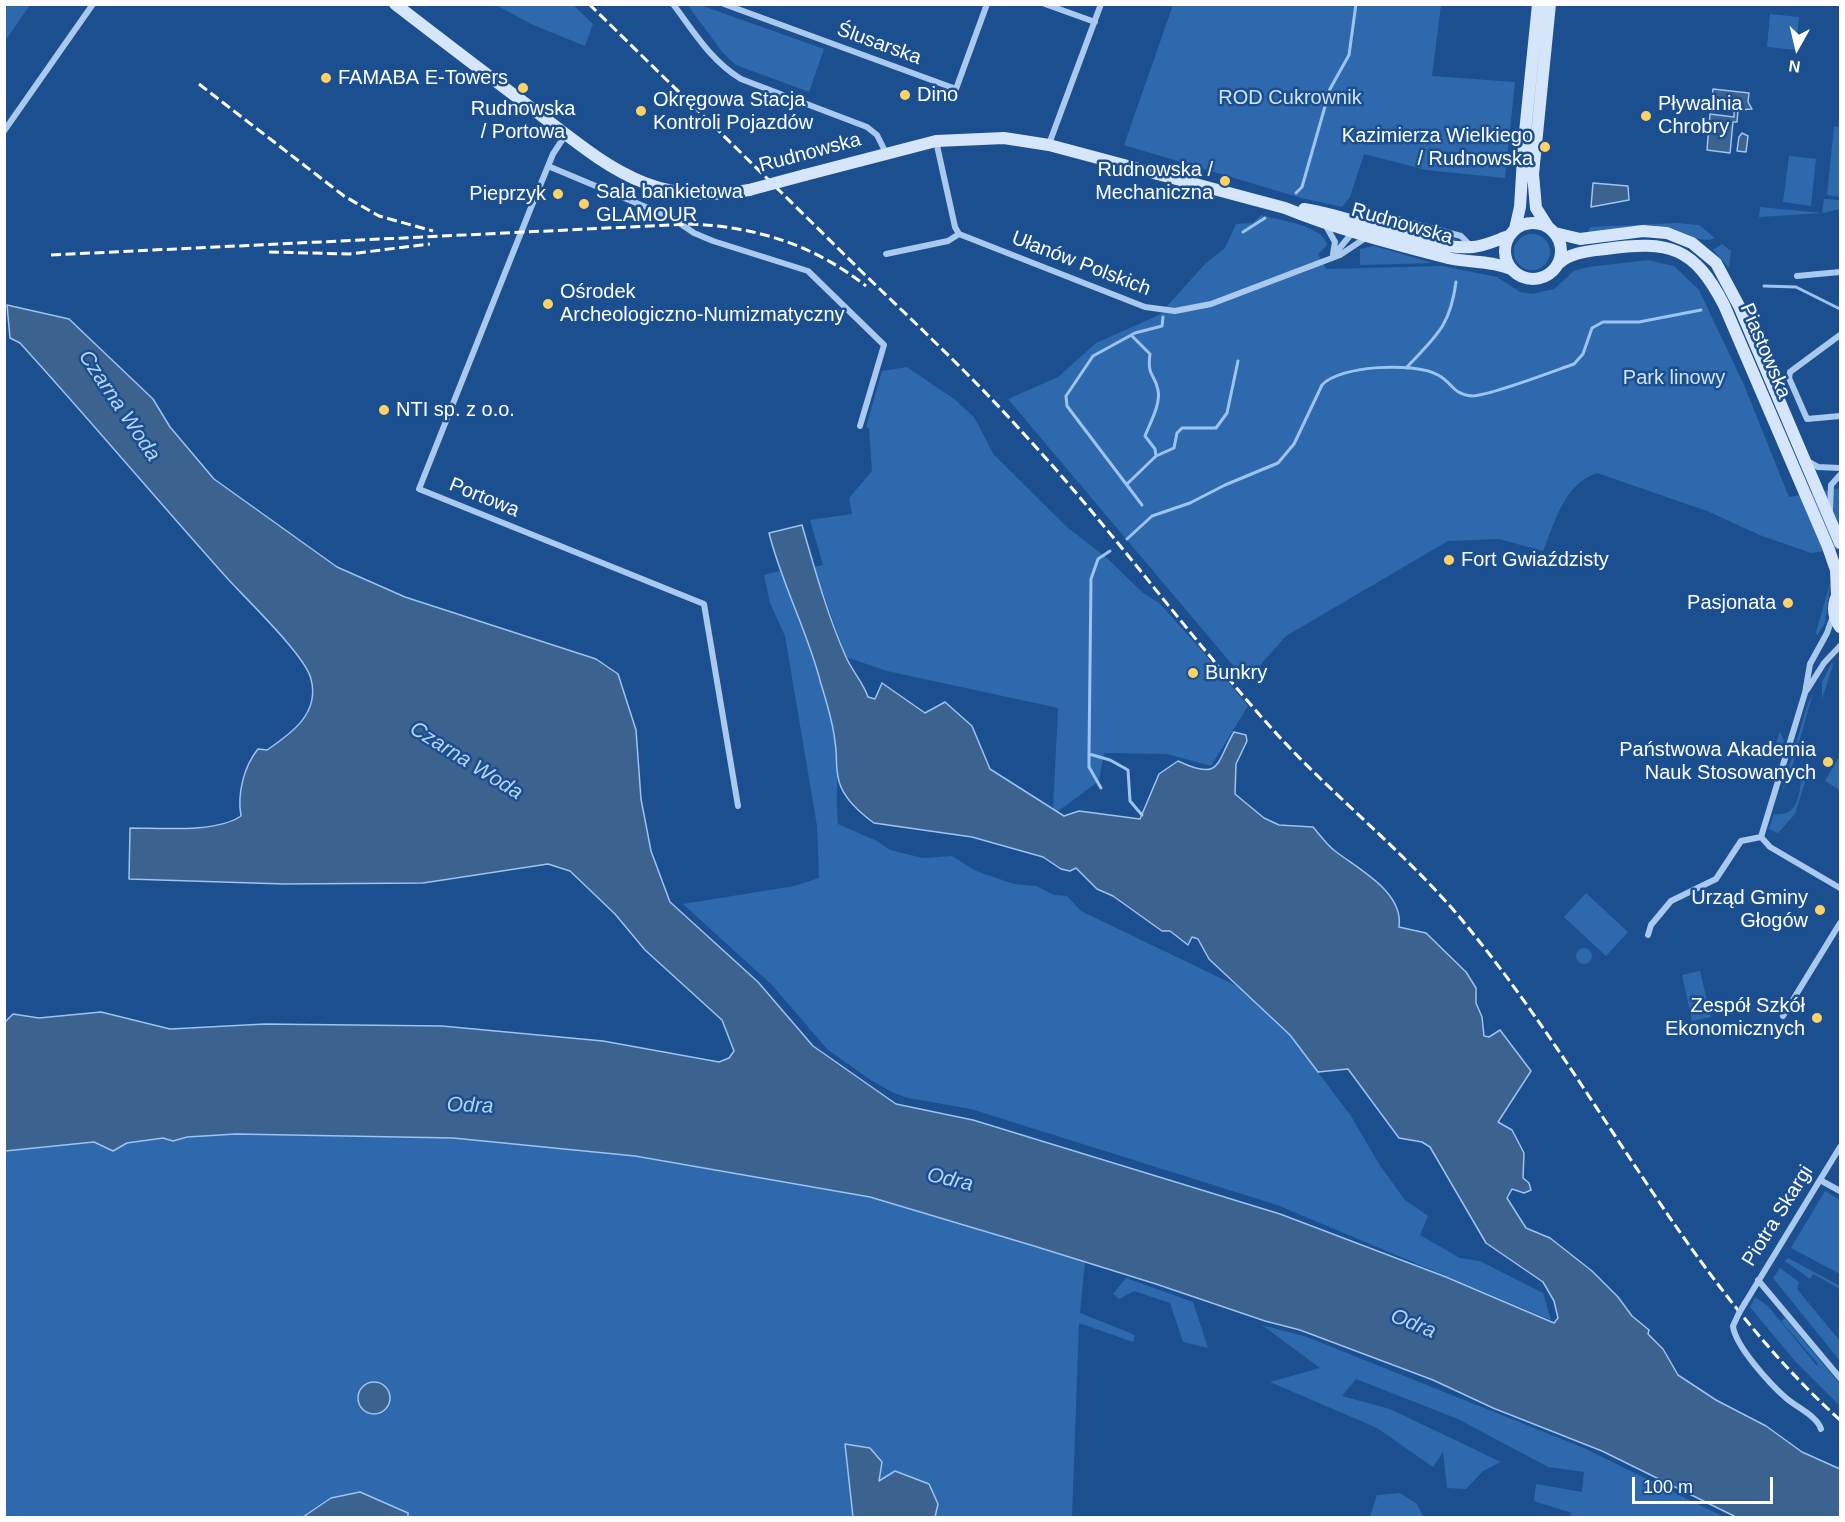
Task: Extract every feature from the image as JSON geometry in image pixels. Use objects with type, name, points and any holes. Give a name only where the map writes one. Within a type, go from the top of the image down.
[{"type":"main road","name":"Rudnowska","points":[[395,4],[566,134],[626,175],[664,189],[707,194],[749,190],[936,141],[1004,138],[1048,145],[1285,208],[1317,220],[1453,247],[1472,247],[1512,232]]},
{"type":"main road","points":[[1538,4],[1520,207],[1504,255],[1511,269],[1519,276],[1533,279],[1548,275],[1558,264],[1561,248],[1552,230],[1536,208],[1533,174],[1550,4]]},
{"type":"main road","name":"Rudnowska","points":[[1285,208],[1324,213],[1374,236],[1449,258],[1495,264],[1511,269]]},
{"type":"main road","points":[[1512,232],[1532,223],[1552,230]]},
{"type":"main road","name":"Piastowska","points":[[1552,230],[1580,239],[1655,232],[1686,240],[1705,253],[1726,279],[1840,543]]},
{"type":"main road","name":"Piastowska","points":[[1558,264],[1576,254],[1643,245],[1676,251],[1689,257],[1706,273],[1729,315],[1831,555],[1838,579],[1839,593],[1834,612]]},
{"type":"main road","points":[[1834,612],[1840,627]]},
{"type":"street","points":[[4,131],[93,4]]},
{"type":"street","points":[[674,4],[716,61],[728,71],[741,80],[867,128],[877,135],[886,153]]},
{"type":"street","name":"Ślusarska","points":[[724,4],[956,89],[987,4]]},
{"type":"street","points":[[1045,4],[1095,21]]},
{"type":"street","points":[[1048,145],[1101,4]]},
{"type":"street","name":"Portowa","points":[[566,134],[548,166],[419,489],[704,604],[738,806]]},
{"type":"street","points":[[886,254],[948,241],[959,234],[955,227],[936,141]]},
{"type":"street","points":[[548,166],[672,218],[694,233],[796,265],[818,278],[884,345],[861,426]]},
{"type":"street","points":[[1317,220],[1327,227],[1334,237],[1335,248],[1329,260]]},
{"type":"street","name":"Ułanów Polskich","points":[[1329,260],[1358,227]]},
{"type":"street","name":"Ułanów Polskich","points":[[959,234],[1131,304],[1175,311],[1211,304],[1329,260],[1346,252],[1361,240],[1374,236]]},
{"type":"street","points":[[1797,276],[1840,272]]},
{"type":"street","points":[[1840,335],[1790,372],[1790,384],[1808,419],[1840,416]]},
{"type":"street","points":[[1802,458],[1818,467],[1840,468]]},
{"type":"street","points":[[1832,525],[1829,492],[1831,485],[1840,475]]},
{"type":"street","points":[[1761,837],[1805,693],[1810,664],[1829,629],[1834,612]]},
{"type":"street","points":[[1805,693],[1824,663],[1840,646]]},
{"type":"street","points":[[1761,837],[1770,847],[1840,888]]},
{"type":"street","points":[[1648,935],[1651,925],[1671,901],[1713,882],[1739,843],[1761,837]]},
{"type":"street","points":[[1784,1016],[1840,923]]},
{"type":"street","name":"Piotra Skargi","points":[[1821,1429],[1815,1420],[1775,1388],[1739,1342],[1732,1326],[1840,1147]]},
{"type":"street","points":[[1820,1180],[1840,1191]]},
{"type":"street","points":[[1758,1280],[1840,1378]]},
{"type":"green space","points":[[4,5],[30,5],[5,41]]},
{"type":"green space","points":[[496,5],[573,5],[593,24],[585,46],[531,24]]},
{"type":"green space","points":[[700,5],[824,49],[809,92],[736,65],[723,53],[689,7]]},
{"type":"green space","name":"ROD Cukrownik","points":[[1173,5],[1441,5],[1432,76],[1515,82],[1505,178],[1426,170],[1364,154],[1350,197],[1342,207],[1301,198],[1124,145]]},
{"type":"green space","points":[[1770,14],[1799,17],[1796,50],[1767,47]]},
{"type":"green space","points":[[1834,126],[1840,127],[1840,197],[1827,195]]},
{"type":"green space","points":[[1789,156],[1816,159],[1811,206],[1783,202]]},
{"type":"green space","points":[[1824,199],[1840,200],[1840,209],[1823,213],[1759,217],[1760,207],[1822,213]]},
{"type":"green space","name":"Park linowy","points":[[1261,215],[1310,228],[1318,233],[1327,245],[1318,254],[1326,269],[1442,266],[1497,277],[1520,292],[1532,294],[1554,289],[1574,271],[1588,267],[1648,260],[1674,266],[1699,290],[1744,385],[1789,497],[1840,488],[1840,549],[1811,553],[1762,536],[1707,511],[1597,473],[1576,486],[1562,505],[1543,551],[1499,539],[1448,541],[1286,636],[1246,681],[1008,399],[1058,377],[1096,343],[1159,315],[1205,264],[1225,248],[1236,224],[1253,223]]},
{"type":"green space","points":[[1376,218],[1462,241],[1438,238],[1370,221]]},
{"type":"green space","points":[[1676,223],[1699,225],[1715,238],[1703,240],[1667,227],[1657,226],[1637,226],[1588,233],[1590,227]]},
{"type":"green space","points":[[1532,234],[1545,239],[1550,252],[1545,265],[1532,270],[1519,265],[1514,252],[1519,239]]},
{"type":"green space","points":[[1722,244],[1731,251],[1729,268],[1713,250]]},
{"type":"green space","points":[[1374,246],[1433,263],[1360,265],[1360,249]]},
{"type":"green space","points":[[907,367],[954,399],[974,417],[994,455],[1067,527],[1108,559],[1143,593],[1159,603],[1248,706],[1211,766],[1167,754],[1104,753],[1099,781],[1057,812],[1053,810],[1058,708],[887,671],[846,657],[814,567],[823,565],[810,520],[852,514],[849,498],[872,471],[869,428],[866,427],[882,371]]},
{"type":"green space","points":[[780,571],[826,697],[837,761],[838,824],[877,841],[890,850],[923,858],[952,856],[976,871],[1014,884],[1036,886],[1054,895],[1067,896],[1081,911],[1241,988],[1290,1035],[1351,1116],[1379,1164],[1405,1200],[1428,1216],[1420,1235],[1460,1258],[1480,1261],[1543,1293],[1551,1320],[1277,1205],[971,1109],[908,1098],[894,1093],[869,1079],[827,1049],[772,985],[683,904],[794,886],[819,878],[817,826],[785,636],[770,603],[764,575]]},
{"type":"green space","points":[[1831,580],[1825,623],[1817,636],[1816,632]]},
{"type":"green space","points":[[1832,662],[1833,665],[1822,699],[1822,682]]},
{"type":"green space","points":[[1813,693],[1792,767],[1780,798],[1807,706]]},
{"type":"green space","points":[[1780,731],[1784,741],[1778,754],[1773,753]]},
{"type":"green space","points":[[1840,755],[1840,790],[1825,781]]},
{"type":"green space","points":[[1803,767],[1805,782],[1795,814],[1778,833],[1769,829],[1774,814],[1783,814],[1795,806],[1800,791]]},
{"type":"green space","points":[[1586,893],[1628,932],[1606,956],[1564,917]]},
{"type":"green space","points":[[1584,948],[1590,950],[1592,956],[1590,962],[1584,964],[1578,962],[1576,956],[1578,950]]},
{"type":"green space","points":[[1700,971],[1711,1017],[1692,1021],[1682,975]]},
{"type":"green space","points":[[236,1134],[453,1138],[635,1156],[870,1197],[1085,1262],[1080,1313],[1135,1335],[1133,1342],[1079,1323],[1072,1517],[5,1517],[5,1151],[94,1142],[113,1151],[127,1143],[163,1138],[173,1141],[187,1137]]},
{"type":"green space","points":[[1825,1191],[1840,1200],[1840,1274],[1791,1248]]},
{"type":"green space","points":[[1788,1258],[1840,1286],[1840,1289],[1813,1274],[1810,1279],[1785,1261]]},
{"type":"green space","points":[[1780,1268],[1799,1282],[1797,1289],[1840,1341],[1840,1361],[1773,1278]]},
{"type":"green space","points":[[1126,1278],[1193,1302],[1208,1348],[1183,1342],[1170,1303],[1134,1291],[1119,1299],[1113,1294]]},
{"type":"green space","points":[[1755,1297],[1768,1306],[1817,1366],[1818,1364],[1781,1321],[1785,1318],[1840,1384],[1840,1406],[1795,1361],[1750,1307]]},
{"type":"green space","points":[[1262,1325],[1307,1337],[1584,1448],[1724,1517],[1569,1517],[1572,1513],[1534,1501],[1536,1484],[1582,1492],[1584,1472],[1548,1467],[1458,1419],[1356,1379],[1342,1396],[1390,1409],[1501,1462],[1483,1471],[1466,1489],[1447,1488],[1443,1452],[1433,1467],[1377,1428],[1270,1382],[1320,1368]]},
{"type":"green space","points":[[1400,1493],[1417,1504],[1423,1517],[1370,1517],[1377,1495]]},
{"type":"water","points":[[1713,89],[1749,93],[1748,102],[1752,109],[1738,110],[1737,122],[1733,122],[1730,153],[1707,150],[1710,114],[1734,117],[1734,111],[1711,108]]},
{"type":"water","points":[[1742,133],[1748,136],[1746,152],[1737,151],[1739,137]]},
{"type":"water","points":[[1593,183],[1628,186],[1629,200],[1591,207]]},
{"type":"water","points":[[7,305],[69,319],[153,399],[170,427],[214,479],[337,567],[405,597],[596,659],[618,674],[636,730],[641,799],[651,851],[670,902],[758,982],[813,1046],[896,1104],[973,1120],[1280,1214],[1446,1277],[1554,1323],[1558,1318],[1554,1301],[1543,1282],[1486,1243],[1430,1147],[1422,1142],[1399,1138],[1348,1069],[1318,1072],[1290,1035],[1209,959],[1198,939],[1192,937],[1188,945],[1170,931],[1162,931],[1113,896],[1097,889],[1076,868],[1070,871],[1061,869],[1043,857],[972,837],[874,823],[856,807],[847,797],[839,781],[828,705],[769,533],[802,525],[833,625],[848,662],[868,697],[875,699],[882,683],[925,713],[945,702],[972,726],[990,769],[1064,816],[1079,811],[1140,819],[1159,774],[1178,761],[1203,770],[1210,769],[1220,760],[1234,732],[1246,735],[1247,741],[1236,764],[1235,794],[1264,818],[1279,825],[1313,827],[1332,849],[1378,883],[1394,903],[1399,914],[1399,927],[1426,933],[1466,972],[1476,988],[1476,1003],[1482,1017],[1484,1036],[1489,1037],[1500,1030],[1531,1071],[1498,1122],[1512,1130],[1524,1153],[1523,1178],[1529,1183],[1531,1190],[1524,1193],[1512,1189],[1507,1198],[1526,1228],[1550,1238],[1592,1271],[1618,1297],[1632,1316],[1649,1330],[1648,1334],[1663,1349],[1678,1375],[1716,1400],[1766,1426],[1802,1452],[1840,1469],[1840,1517],[1736,1517],[1602,1451],[1493,1408],[1433,1380],[1300,1330],[870,1197],[635,1156],[453,1138],[236,1134],[187,1137],[173,1141],[163,1138],[127,1143],[113,1151],[94,1142],[5,1151],[5,1022],[13,1014],[39,1018],[101,1012],[170,1029],[265,1024],[442,1026],[603,1041],[719,1062],[729,1058],[734,1051],[722,1020],[645,950],[615,914],[570,871],[548,864],[423,883],[284,884],[129,879],[130,828],[203,827],[217,825],[241,816],[241,790],[245,772],[253,756],[258,749],[267,750],[286,737],[302,721],[311,702],[313,691],[311,679],[307,669],[287,642],[227,578],[20,343],[10,338]]},
{"type":"water","points":[[374,1382],[385,1387],[390,1398],[385,1409],[374,1414],[363,1409],[358,1398],[363,1387]]},
{"type":"water","points":[[845,1444],[870,1448],[882,1462],[879,1481],[895,1471],[929,1484],[938,1504],[935,1517],[853,1517]]},
{"type":"water","points":[[360,1492],[408,1513],[408,1517],[303,1517],[331,1498]]},
{"type":"waterway","points":[[1296,193],[1302,187],[1330,89],[1349,55],[1356,4]]},
{"type":"waterway","points":[[1243,232],[1265,218]]},
{"type":"waterway","points":[[1406,368],[1440,330],[1450,310],[1456,282]]},
{"type":"waterway","points":[[1764,286],[1796,287],[1840,309]]},
{"type":"waterway","points":[[1127,539],[1152,516],[1190,503],[1225,485],[1278,463],[1294,444],[1322,385],[1331,378],[1361,370],[1413,368],[1438,375],[1460,393],[1480,395],[1574,364],[1583,354],[1592,328],[1603,322],[1639,322],[1701,310]]},
{"type":"waterway","points":[[1142,505],[1067,406],[1066,396],[1093,356],[1135,333],[1162,326],[1163,317]]},
{"type":"waterway","points":[[1127,484],[1156,456],[1155,449],[1145,436],[1159,395],[1150,371],[1150,354],[1132,336]]},
{"type":"waterway","points":[[1156,456],[1174,448],[1177,433],[1182,428],[1216,428],[1227,413],[1238,361]]},
{"type":"waterway","points":[[1110,551],[1098,559],[1091,579],[1089,754],[1110,760],[1128,770],[1130,801],[1142,815]]},
{"type":"waterway","points":[[1089,754],[1089,767],[1101,788]]},
{"type":"railway","points":[[589,4],[984,391],[1087,506],[1210,657],[1274,731],[1440,895],[1510,982],[1687,1242],[1734,1305],[1784,1365],[1840,1420]]},
{"type":"railway","points":[[199,84],[344,196],[379,216],[433,231]]},
{"type":"railway","points":[[51,255],[691,224],[739,229],[784,241],[826,259],[866,286]]},
{"type":"railway","points":[[269,252],[349,254],[430,244]]},
{"type":"place","name":"FAMABA E-Towers","points":[[326,78]]},
{"type":"place","name":"Rudnowska / Portowa","points":[[523,88]]},
{"type":"place","name":"Dino","points":[[905,95]]},
{"type":"place","name":"Okręgowa Stacja Kontroli Pojazdów","points":[[641,111]]},
{"type":"place","name":"Pływalnia Chrobry","points":[[1646,116]]},
{"type":"place","name":"Kazimierza Wielkiego / Rudnowska","points":[[1545,147]]},
{"type":"place","name":"Rudnowska / Mechaniczna","points":[[1225,181]]},
{"type":"place","name":"Pieprzyk","points":[[558,194]]},
{"type":"place","name":"Sala bankietowa GLAMOUR","points":[[584,204]]},
{"type":"place","name":"Ośrodek Archeologiczno-Numizmatyczny","points":[[548,304]]},
{"type":"place","name":"NTI sp. z o.o.","points":[[384,410]]},
{"type":"place","name":"Fort Gwiaździsty","points":[[1449,560]]},
{"type":"place","name":"Pasjonata","points":[[1788,603]]},
{"type":"place","name":"Bunkry","points":[[1193,673]]},
{"type":"place","name":"Państwowa Akademia Nauk Stosowanych","points":[[1828,762]]},
{"type":"place","name":"Urząd Gminy Głogów","points":[[1820,910]]},
{"type":"place","name":"Zespół Szkół Ekonomicznych","points":[[1817,1018]]},
{"type":"water label","name":"Czarna Woda","points":[[119,406]]},
{"type":"water label","name":"Czarna Woda","points":[[466,761]]},
{"type":"water label","name":"Odra","points":[[470,1106]]},
{"type":"water label","name":"Odra","points":[[950,1180]]},
{"type":"water label","name":"Odra","points":[[1413,1324]]}]
